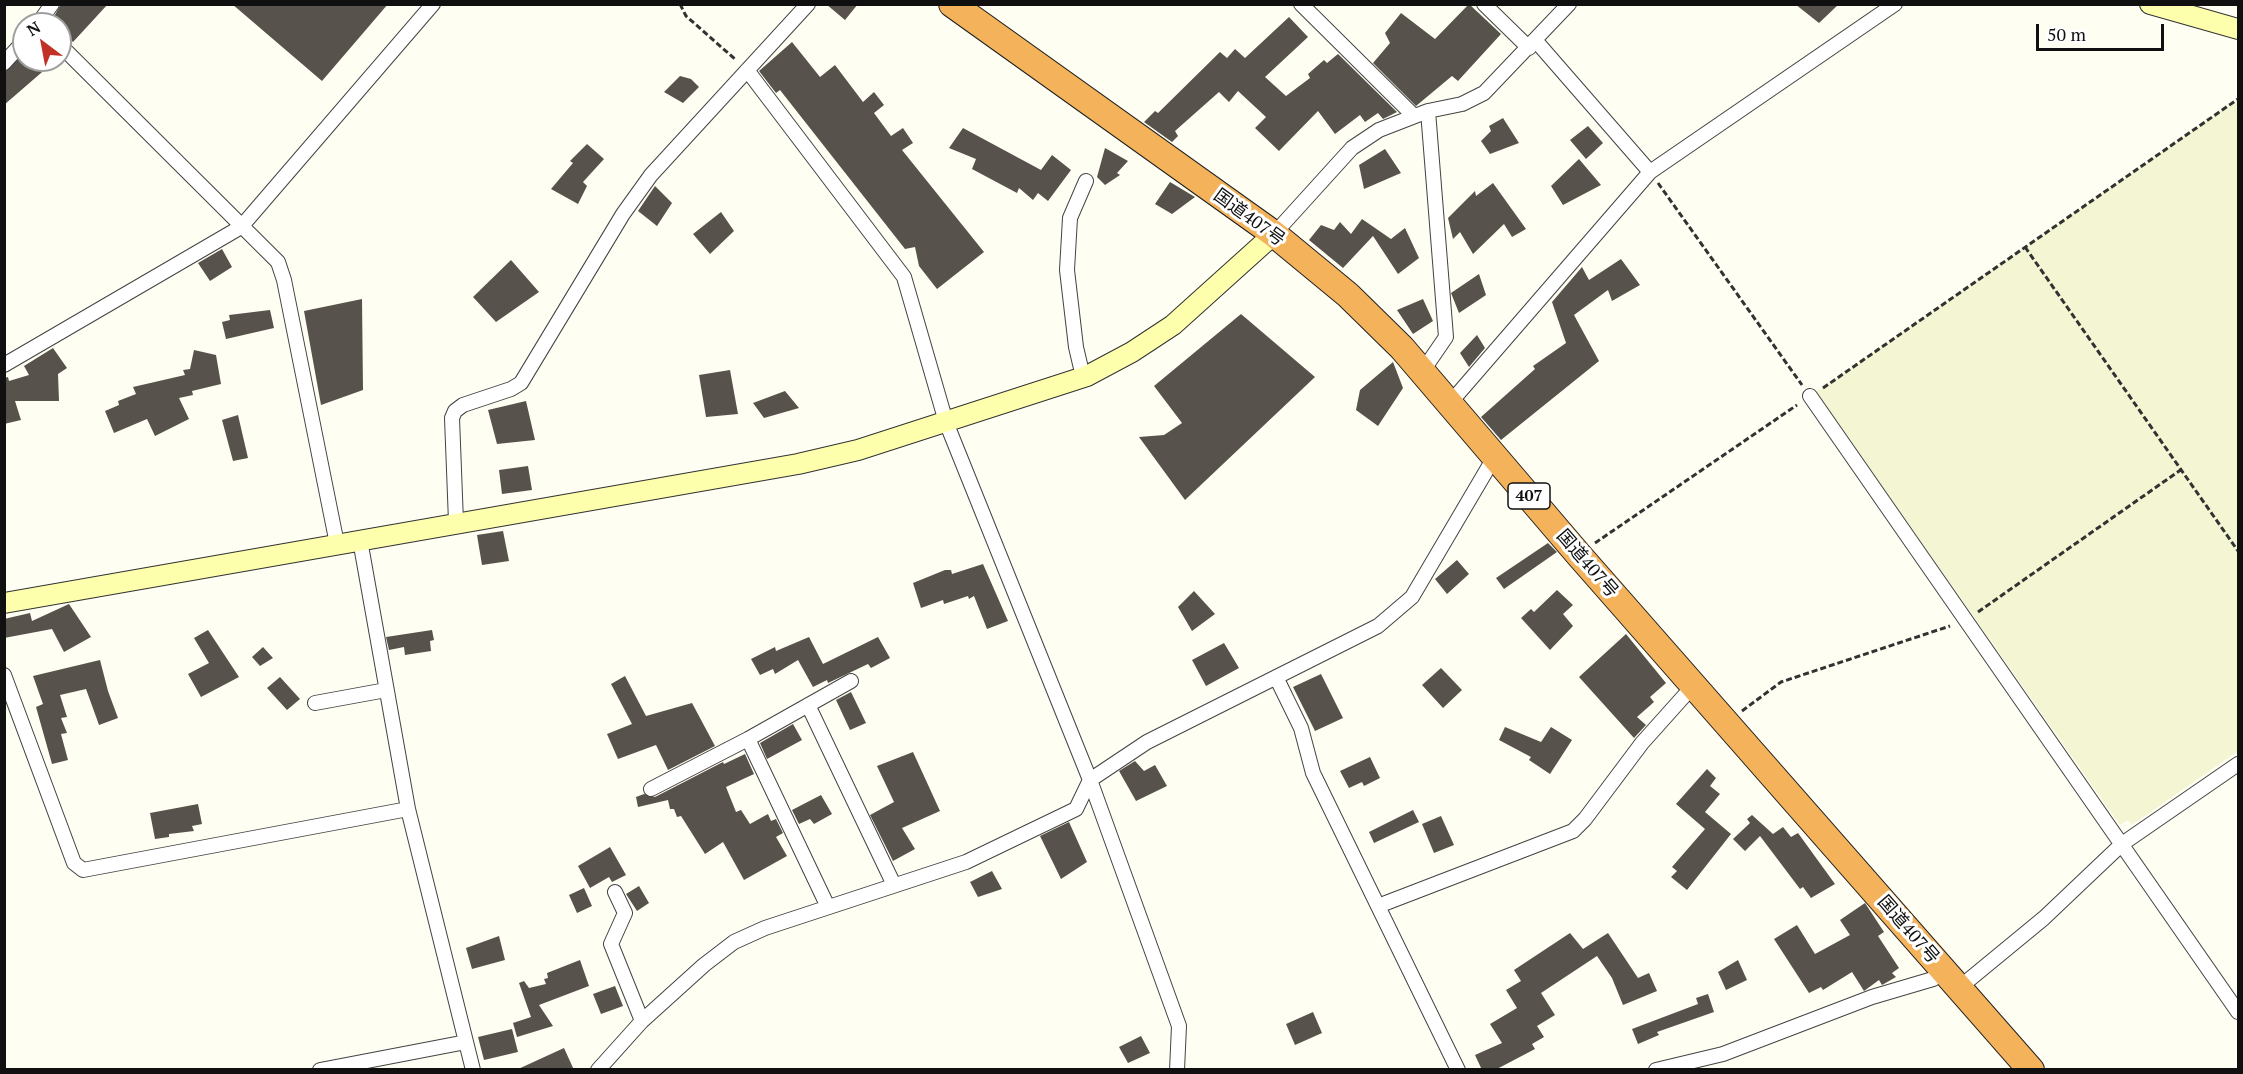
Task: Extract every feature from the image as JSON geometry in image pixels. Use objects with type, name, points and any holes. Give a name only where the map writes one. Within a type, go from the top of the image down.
[{"type":"highway","name":"国道407号","points":[[958,6],[1274,234],[1348,295],[1402,348],[1578,554],[2031,1070]]},
{"type":"street","points":[[4,364],[241,227],[433,4]]},
{"type":"street","points":[[456,522],[452,418],[455,411],[463,405],[511,389],[521,383],[622,214],[651,174],[808,4]]},
{"type":"street","points":[[1301,4],[1414,116]]},
{"type":"street","points":[[1484,4],[1533,45],[1650,172]]},
{"type":"street","points":[[4,603],[456,522],[798,464],[858,450],[1083,377],[1132,352],[1173,325],[1274,234],[1352,148],[1379,130],[1428,111],[1462,104],[1484,93],[1533,45],[1569,4]]},
{"type":"street","points":[[1450,403],[1650,172],[1895,4]]},
{"type":"street","points":[[2150,4],[2238,29]]},
{"type":"street","points":[[72,57],[278,262],[284,280],[337,544]]},
{"type":"street","points":[[747,70],[904,277],[946,422],[1090,780],[1179,1026],[1177,1070]]},
{"type":"street","points":[[1422,372],[1446,337],[1428,111]]},
{"type":"street","points":[[1083,377],[1076,347],[1067,270],[1070,218],[1086,182]]},
{"type":"street","points":[[1810,396],[2238,1012]]},
{"type":"street","points":[[598,1070],[642,1021],[704,965],[734,942],[765,928],[966,862],[1076,809],[1090,780],[1147,742],[1378,626],[1412,597],[1495,456]]},
{"type":"street","points":[[360,540],[408,809],[473,1070]]},
{"type":"street","points":[[4,675],[74,863],[83,870],[408,809]]},
{"type":"street","points":[[1276,677],[1301,728],[1313,774],[1458,1070]]},
{"type":"street","points":[[651,789],[748,739],[851,681]]},
{"type":"street","points":[[1378,906],[1573,831],[1585,819],[1642,743],[1694,686]]},
{"type":"street","points":[[315,703],[386,690]]},
{"type":"street","points":[[808,705],[894,885]]},
{"type":"street","points":[[748,739],[828,907]]},
{"type":"street","points":[[1658,1069],[1733,1051],[1872,997],[1933,979],[1952,980],[2044,918],[2122,843],[2238,764]]},
{"type":"street","points":[[615,892],[625,913],[611,944],[642,1021]]},
{"type":"street","points":[[320,1070],[466,1042]]},
{"type":"path","points":[[680,4],[687,16],[747,70]]},
{"type":"path","points":[[1578,554],[2238,99]]},
{"type":"path","points":[[1650,172],[1810,396]]},
{"type":"path","points":[[2025,247],[2238,551]]},
{"type":"green space","points":[[2238,99],[2238,751],[2132,825],[2128,820],[2120,825],[1816,392]]},
{"type":"building","points":[[61,4],[108,4],[73,42],[72,12],[57,12]]},
{"type":"building","points":[[232,4],[388,4],[322,81]]},
{"type":"building","points":[[826,4],[858,4],[845,20]]},
{"type":"building","points":[[1469,4],[1501,34],[1458,81],[1452,76],[1416,106],[1373,63],[1390,43],[1385,33],[1401,13],[1435,39]]},
{"type":"building","points":[[1795,4],[1839,4],[1819,23]]},
{"type":"building","points":[[1289,17],[1308,37],[1265,77],[1286,96],[1310,78],[1308,74],[1324,60],[1327,63],[1338,54],[1397,112],[1383,119],[1378,113],[1365,122],[1360,115],[1335,134],[1318,111],[1279,151],[1255,128],[1266,117],[1238,91],[1229,102],[1219,92],[1175,131],[1178,136],[1172,142],[1144,122],[1155,111],[1158,113],[1220,52],[1227,58],[1235,49],[1245,58]]},
{"type":"building","points":[[792,42],[820,77],[835,65],[863,102],[874,92],[884,105],[874,113],[891,136],[903,128],[913,143],[902,150],[984,252],[937,289],[919,266],[915,247],[905,249],[780,90],[776,93],[759,71]]},
{"type":"building","points":[[12,65],[12,72],[42,72],[4,105],[4,72]]},
{"type":"building","points":[[680,76],[691,79],[699,87],[683,103],[664,92]]},
{"type":"building","points":[[1503,118],[1519,143],[1490,154],[1481,141],[1491,131],[1489,126]]},
{"type":"building","points":[[1588,126],[1603,143],[1586,159],[1570,140]]},
{"type":"building","points":[[963,128],[1041,170],[1052,155],[1071,170],[1048,201],[1038,193],[1033,200],[1019,188],[1017,193],[972,169],[976,159],[949,148]]},
{"type":"building","points":[[587,144],[604,159],[583,182],[587,186],[578,204],[551,189],[573,163],[570,161]]},
{"type":"building","points":[[1105,148],[1128,161],[1117,173],[1120,175],[1105,185],[1097,177]]},
{"type":"building","points":[[1385,149],[1401,173],[1364,189],[1359,165]]},
{"type":"building","points":[[1579,159],[1601,185],[1563,205],[1551,186]]},
{"type":"building","points":[[1170,182],[1195,197],[1172,214],[1155,204]]},
{"type":"building","points":[[1493,183],[1526,229],[1512,237],[1504,224],[1473,254],[1460,232],[1453,239],[1448,218],[1475,191],[1476,196]]},
{"type":"building","points":[[655,186],[672,203],[657,226],[638,211]]},
{"type":"building","points":[[721,212],[734,231],[710,254],[693,234]]},
{"type":"building","points":[[1362,219],[1391,239],[1405,228],[1419,258],[1398,274],[1373,236],[1343,268],[1309,240],[1321,225],[1334,230],[1340,222],[1351,234]]},
{"type":"building","points":[[222,249],[232,267],[210,281],[198,263]]},
{"type":"building","points":[[1621,259],[1640,285],[1612,301],[1608,290],[1574,315],[1599,361],[1501,440],[1481,417],[1535,369],[1533,366],[1566,343],[1552,302],[1582,267],[1589,280]]},
{"type":"building","points":[[511,260],[539,292],[496,322],[473,297]]},
{"type":"building","points":[[1479,274],[1486,295],[1459,313],[1451,293]]},
{"type":"building","points":[[362,299],[363,390],[321,405],[304,311]]},
{"type":"building","points":[[1423,299],[1433,321],[1413,334],[1397,310]]},
{"type":"building","points":[[270,310],[274,328],[226,339],[222,322],[230,320],[229,315]]},
{"type":"building","points":[[1241,314],[1315,377],[1185,500],[1139,437],[1164,435],[1182,423],[1154,386]]},
{"type":"building","points":[[1477,335],[1485,348],[1469,367],[1460,353]]},
{"type":"building","points":[[53,348],[67,368],[58,374],[59,401],[15,401],[21,420],[4,424],[4,378],[8,377],[9,381],[29,375],[24,366]]},
{"type":"building","points":[[194,350],[216,355],[221,384],[192,391],[193,395],[179,398],[189,419],[155,436],[147,419],[114,433],[105,411],[119,405],[118,401],[136,394],[133,387],[185,375],[183,370],[190,369]]},
{"type":"building","points":[[1393,362],[1403,388],[1378,426],[1356,410],[1360,390]]},
{"type":"building","points":[[730,370],[738,414],[706,417],[699,375]]},
{"type":"building","points":[[785,391],[799,408],[764,418],[753,403]]},
{"type":"building","points":[[526,401],[535,440],[497,444],[488,410]]},
{"type":"building","points":[[238,415],[248,458],[233,461],[222,420]]},
{"type":"building","points":[[528,466],[532,490],[502,494],[499,470]]},
{"type":"building","points":[[503,531],[509,561],[482,565],[477,535]]},
{"type":"building","points":[[1548,543],[1557,552],[1504,589],[1496,578]]},
{"type":"building","points":[[1457,560],[1469,574],[1447,594],[1435,579]]},
{"type":"building","points":[[983,564],[1008,621],[987,629],[974,596],[944,604],[943,600],[921,608],[913,583],[945,570],[951,570],[952,574]]},
{"type":"building","points":[[1557,590],[1573,605],[1563,614],[1573,626],[1550,650],[1521,618],[1531,609],[1534,612]]},
{"type":"building","points":[[1194,591],[1215,614],[1192,631],[1178,607]]},
{"type":"building","points":[[69,604],[91,637],[64,652],[52,629],[4,638],[4,619],[30,613],[32,621]]},
{"type":"building","points":[[208,630],[239,677],[201,697],[188,674],[209,663],[194,638]]},
{"type":"building","points":[[432,630],[434,640],[430,641],[431,651],[405,655],[404,647],[389,650],[386,637]]},
{"type":"building","points":[[1626,634],[1666,683],[1650,697],[1654,702],[1637,717],[1646,725],[1634,738],[1579,677]]},
{"type":"building","points":[[809,637],[823,664],[878,637],[890,658],[871,668],[868,664],[828,683],[827,680],[813,687],[798,660],[775,674],[773,669],[760,675],[751,659],[775,647],[776,651]]},
{"type":"building","points":[[1224,643],[1239,668],[1206,686],[1192,660]]},
{"type":"building","points":[[263,647],[273,658],[260,666],[252,657]]},
{"type":"building","points":[[100,660],[118,718],[99,725],[86,689],[60,695],[67,717],[61,718],[67,733],[61,734],[68,760],[52,764],[36,707],[43,704],[33,676]]},
{"type":"building","points":[[1441,668],[1462,690],[1443,708],[1422,685]]},
{"type":"building","points":[[1321,674],[1343,718],[1315,731],[1293,687]]},
{"type":"building","points":[[625,676],[646,716],[692,703],[715,746],[668,770],[656,745],[618,759],[607,734],[632,724],[611,684]]},
{"type":"building","points":[[280,677],[300,699],[287,710],[267,688]]},
{"type":"building","points":[[851,692],[866,723],[850,730],[836,700]]},
{"type":"building","points":[[793,724],[802,740],[767,759],[760,743]]},
{"type":"building","points":[[1505,727],[1541,742],[1551,727],[1572,740],[1550,774],[1529,760],[1531,757],[1499,740]]},
{"type":"building","points":[[913,752],[940,811],[902,828],[915,849],[893,861],[870,815],[894,802],[877,766]]},
{"type":"building","points":[[745,754],[754,774],[726,787],[736,812],[741,810],[750,824],[768,814],[771,821],[776,819],[783,833],[776,837],[787,856],[744,880],[723,842],[705,854],[681,816],[677,817],[674,809],[670,809],[668,800],[638,807],[636,797],[644,794],[655,797],[723,762],[724,764]]},
{"type":"building","points":[[1370,757],[1380,778],[1364,786],[1362,782],[1349,788],[1340,771]]},
{"type":"building","points":[[1135,761],[1144,771],[1155,765],[1167,786],[1136,801],[1119,771]]},
{"type":"building","points":[[1707,769],[1716,778],[1710,786],[1720,794],[1705,812],[1731,834],[1687,890],[1671,877],[1677,871],[1672,867],[1705,829],[1676,804]]},
{"type":"building","points":[[821,795],[832,814],[814,824],[810,819],[799,824],[792,810]]},
{"type":"building","points":[[198,804],[202,824],[192,826],[194,831],[169,834],[169,837],[155,839],[150,813]]},
{"type":"building","points":[[1413,810],[1419,822],[1374,843],[1369,832]]},
{"type":"building","points":[[1752,815],[1773,834],[1783,827],[1791,837],[1798,833],[1835,884],[1811,898],[1803,887],[1800,889],[1760,836],[1745,851],[1733,839],[1750,823],[1747,819]]},
{"type":"building","points":[[1441,816],[1454,845],[1434,853],[1422,824]]},
{"type":"building","points":[[1069,822],[1087,862],[1061,879],[1040,836]]},
{"type":"building","points":[[610,847],[626,875],[612,882],[609,877],[590,888],[578,866]]},
{"type":"building","points":[[992,871],[1002,889],[978,897],[970,882]]},
{"type":"building","points":[[639,886],[649,903],[637,911],[626,894]]},
{"type":"building","points":[[584,888],[592,906],[577,913],[569,895]]},
{"type":"building","points":[[1865,903],[1884,932],[1878,936],[1899,968],[1892,973],[1896,977],[1882,985],[1879,980],[1864,991],[1852,972],[1823,990],[1821,987],[1809,993],[1774,939],[1797,925],[1815,954],[1850,935],[1840,920]]},
{"type":"building","points":[[1570,933],[1583,949],[1608,933],[1638,978],[1649,973],[1657,991],[1623,1005],[1612,978],[1597,956],[1541,993],[1555,1015],[1537,1026],[1544,1037],[1532,1044],[1535,1049],[1495,1070],[1482,1070],[1475,1055],[1502,1043],[1490,1024],[1517,1008],[1506,990],[1521,981],[1514,970]]},
{"type":"building","points":[[499,936],[505,960],[472,969],[466,948]]},
{"type":"building","points":[[580,960],[589,986],[539,1005],[553,1026],[517,1037],[513,1023],[531,1017],[519,983],[524,981],[529,988],[546,984],[544,979],[548,978],[547,973]]},
{"type":"building","points":[[1738,960],[1747,980],[1726,990],[1718,972]]},
{"type":"building","points":[[615,986],[623,1006],[601,1014],[593,994]]},
{"type":"building","points":[[1708,994],[1714,1012],[1657,1032],[1659,1035],[1638,1044],[1632,1029],[1698,1004],[1696,998]]},
{"type":"building","points":[[1313,1012],[1322,1033],[1295,1045],[1286,1024]]},
{"type":"building","points":[[512,1029],[518,1052],[484,1060],[478,1037]]},
{"type":"building","points":[[1141,1036],[1150,1053],[1128,1063],[1119,1047]]},
{"type":"building","points":[[564,1048],[574,1070],[516,1070]]}]
